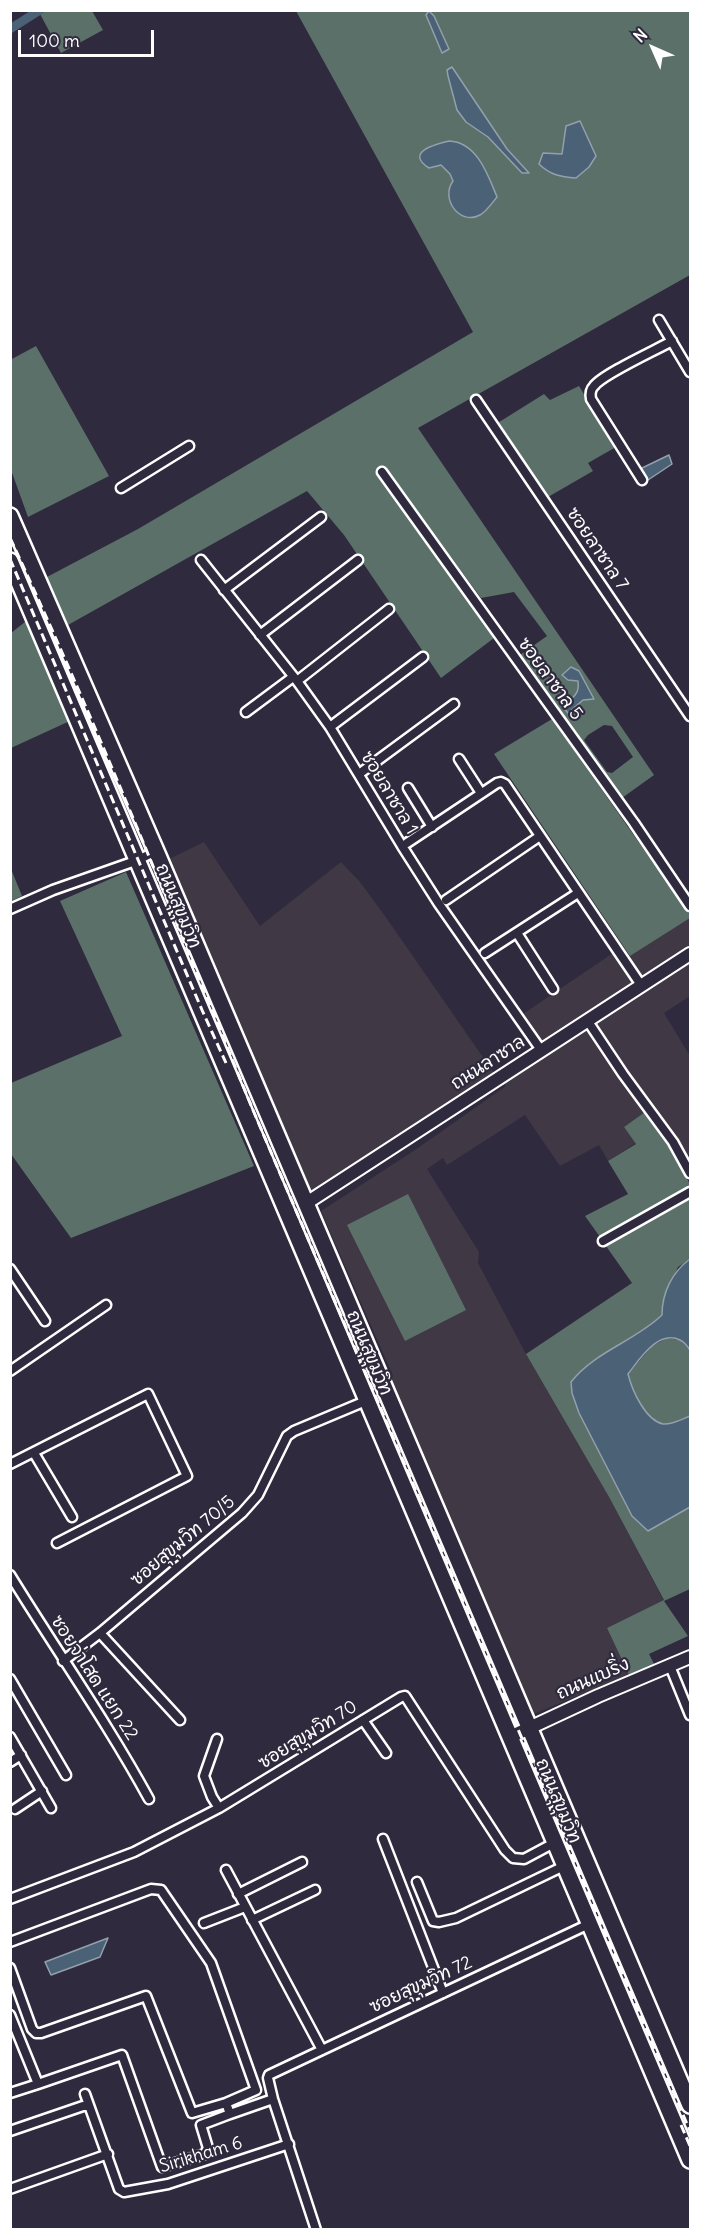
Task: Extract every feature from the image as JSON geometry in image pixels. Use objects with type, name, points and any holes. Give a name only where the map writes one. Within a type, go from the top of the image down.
[{"type":"highway","name":"ถนนสุขุมวิท","points":[[10,516],[156,850],[690,2105]]},
{"type":"highway","name":"ถนนสุขุมวิท","points":[[10,561],[690,2160]]},
{"type":"highway","points":[[288,1214],[306,1204]]},
{"type":"street","points":[[660,320],[690,372]]},
{"type":"street","points":[[642,480],[591,399],[591,391],[592,387],[603,378],[672,341]]},
{"type":"street","name":"ซอยลาซาล 7","points":[[476,400],[690,716]]},
{"type":"street","points":[[121,488],[189,446]]},
{"type":"street","name":"ซอยลาซาล 5","points":[[382,472],[634,823],[690,906]]},
{"type":"street","points":[[224,590],[321,517]]},
{"type":"street","name":"ซอยลาซาล 1","points":[[201,560],[330,726],[439,904],[541,1050]]},
{"type":"street","points":[[260,635],[358,560]]},
{"type":"street","points":[[246,712],[295,679],[389,609]]},
{"type":"street","points":[[330,726],[423,657]]},
{"type":"street","points":[[359,774],[454,704]]},
{"type":"street","points":[[459,759],[481,794]]},
{"type":"street","points":[[407,843],[497,783],[505,784],[641,986]]},
{"type":"street","points":[[408,788],[432,826]]},
{"type":"street","points":[[446,900],[540,836]]},
{"type":"street","points":[[10,909],[53,890],[138,860],[156,850]]},
{"type":"street","points":[[485,953],[578,893]]},
{"type":"street","points":[[516,933],[553,989]]},
{"type":"street","name":"ถนนลาซาล","points":[[306,1204],[690,954]]},
{"type":"street","points":[[587,1020],[673,1142],[690,1173]]},
{"type":"street","points":[[603,1241],[690,1192]]},
{"type":"street","points":[[10,1269],[45,1322]]},
{"type":"street","points":[[10,1371],[106,1305]]},
{"type":"street","points":[[10,1464],[147,1395],[187,1476],[57,1543]]},
{"type":"street","name":"ซอยสุขุมวิท 70/5","points":[[63,1660],[100,1633],[253,1503],[287,1436],[368,1400]]},
{"type":"street","points":[[34,1453],[72,1517]]},
{"type":"street","name":"ซอยจ่าโสด แยก 22","points":[[10,1575],[106,1725],[149,1799]]},
{"type":"street","points":[[100,1633],[180,1720]]},
{"type":"street","name":"ถนนแบริ่ง","points":[[510,1737],[690,1657]]},
{"type":"street","points":[[670,1666],[690,1715]]},
{"type":"street","points":[[10,1679],[66,1775]]},
{"type":"street","name":"ซอยสุขุมวิท 70","points":[[10,1899],[134,1852],[219,1808],[401,1696],[405,1696],[505,1850],[513,1858],[524,1859],[554,1843]]},
{"type":"street","points":[[363,1720],[386,1753]]},
{"type":"street","points":[[10,1737],[51,1808]]},
{"type":"street","points":[[217,1739],[204,1776],[219,1808]]},
{"type":"street","points":[[10,1762],[21,1755]]},
{"type":"street","points":[[15,1809],[42,1791]]},
{"type":"street","points":[[383,1839],[443,1993]]},
{"type":"street","points":[[238,1894],[302,1862]]},
{"type":"street","points":[[417,1882],[428,1913],[433,1921],[439,1922],[456,1918],[564,1866]]},
{"type":"street","points":[[226,1870],[322,2050]]},
{"type":"street","points":[[10,1942],[151,1889],[161,1890],[211,1963],[256,2090],[195,2113],[190,2110],[146,1996],[36,2033],[32,2029],[10,1968]]},
{"type":"street","points":[[252,1920],[315,1890]]},
{"type":"street","points":[[204,1923],[245,1907]]},
{"type":"street","name":"ซอยสุขุมวิท 72","points":[[273,2099],[268,2078],[271,2074],[590,1924]]},
{"type":"street","points":[[10,2015],[38,2084]]},
{"type":"street","points":[[10,2093],[122,2055],[162,2167],[205,2154],[208,2148],[201,2125],[273,2099],[316,2229]]},
{"type":"street","points":[[10,2189],[108,2154],[85,2094]]},
{"type":"street","points":[[226,2103],[230,2114]]},
{"type":"street","points":[[10,2131],[88,2106]]},
{"type":"street","name":"Sirikham 6","points":[[108,2154],[122,2192],[168,2184],[289,2144]]},
{"type":"shaded area","points":[[204,842],[260,926],[341,862],[360,882],[385,916],[496,1076],[310,1195],[167,860]]},
{"type":"shaded area","points":[[690,918],[690,996],[664,1013],[690,1056],[690,1153],[680,1163],[645,1112],[624,1127],[636,1143],[608,1161],[599,1145],[560,1166],[525,1115],[447,1165],[443,1158],[427,1169],[479,1252],[478,1263],[526,1354],[609,1497],[664,1601],[607,1628],[629,1675],[531,1715],[389,1380],[393,1376],[321,1211],[415,1150],[506,1086],[496,1076],[543,1044],[523,1014],[613,953],[620,962]]},
{"type":"green space","points":[[47,10],[92,11],[103,30],[61,53],[40,14]]},
{"type":"green space","points":[[296,11],[690,11],[690,275],[418,428],[654,775],[622,798],[520,655],[547,636],[514,592],[481,598],[434,534],[424,539],[494,638],[441,678],[344,535],[307,491],[68,625],[45,578],[138,529],[473,332]],"holes":[[[574,669],[594,699],[583,699],[576,705],[568,702],[575,696],[578,688],[578,681],[568,680]],[[604,725],[612,726],[633,757],[612,773],[607,772],[584,740]]]},
{"type":"green space","points":[[36,346],[109,476],[28,517],[11,470],[10,360]]},
{"type":"green space","points":[[579,386],[616,447],[588,463],[593,471],[548,497],[496,424],[544,394],[550,400]]},
{"type":"green space","points":[[30,618],[72,720],[11,748],[11,633]]},
{"type":"green space","points":[[552,719],[690,915],[690,918],[630,956],[494,754]]},
{"type":"green space","points":[[11,869],[22,896],[10,901]]},
{"type":"green space","points":[[126,872],[254,1166],[71,1238],[11,1154],[11,1083],[122,1036],[60,901]]},
{"type":"green space","points":[[645,1112],[680,1163],[690,1185],[688,1190],[600,1237],[585,1216],[628,1194],[608,1161],[636,1144],[624,1127]]},
{"type":"green space","points":[[408,1194],[466,1310],[405,1341],[347,1225]]},
{"type":"green space","points":[[690,1199],[690,1259],[678,1267],[662,1304],[662,1315],[640,1332],[603,1354],[571,1382],[579,1413],[632,1516],[648,1531],[690,1507],[690,1589],[664,1601],[688,1636],[649,1654],[655,1666],[629,1675],[607,1628],[664,1600],[609,1497],[526,1354],[632,1283],[606,1246]]},
{"type":"green space","points":[[667,1338],[680,1340],[690,1350],[690,1416],[673,1423],[663,1424],[650,1417],[645,1411],[636,1396],[628,1374],[652,1346]]},
{"type":"water","points":[[429,11],[434,16],[449,49],[442,53],[426,15]]},
{"type":"water","points":[[452,67],[507,149],[529,173],[522,173],[488,137],[466,122],[457,110],[447,70]]},
{"type":"water","points":[[580,121],[596,156],[589,167],[576,178],[547,171],[539,164],[543,153],[562,154],[566,126]]},
{"type":"water","points":[[449,141],[459,143],[474,153],[494,188],[497,197],[480,215],[466,217],[459,214],[454,209],[449,195],[453,181],[450,174],[441,165],[429,168],[422,162],[421,153],[437,144]]},
{"type":"water","points":[[669,455],[672,464],[648,480],[640,469]]},
{"type":"water","points":[[571,667],[579,671],[594,699],[583,700],[568,713],[564,708],[578,691],[578,681],[568,680],[562,675]]},
{"type":"water","points":[[690,1259],[690,1350],[680,1340],[664,1339],[643,1354],[628,1374],[640,1404],[650,1417],[663,1424],[670,1424],[690,1416],[690,1507],[648,1531],[632,1516],[579,1413],[571,1382],[603,1354],[640,1332],[662,1315],[669,1284],[678,1270]]},
{"type":"water","points":[[108,1938],[100,1957],[51,1975],[45,1962]]},
{"type":"waterway","points":[[10,29],[40,10]]},
{"type":"railway","points":[[10,538],[105,751],[253,1110],[690,2131]]},
{"type":"railway","points":[[10,559],[226,1063]]},
{"type":"railway","points":[[681,2125],[690,2146]]}]
